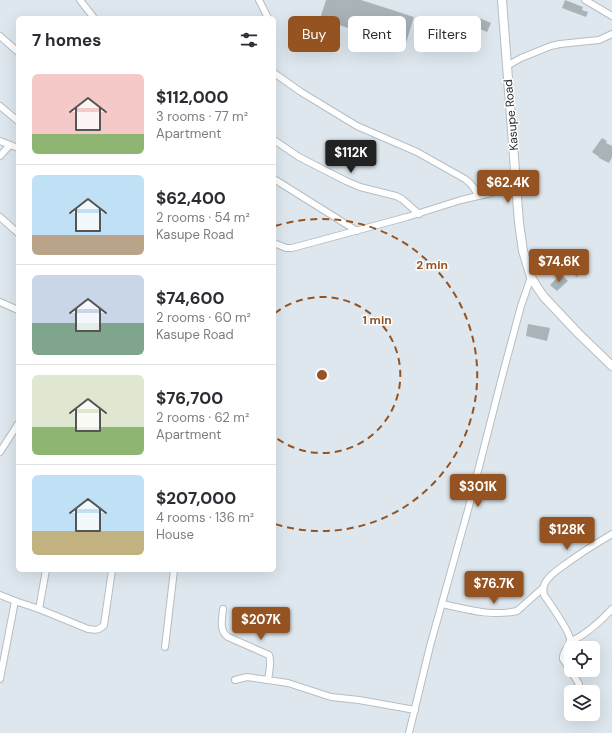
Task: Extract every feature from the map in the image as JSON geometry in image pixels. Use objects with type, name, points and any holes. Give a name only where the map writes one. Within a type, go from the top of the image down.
[{"type":"street","points":[[80,0],[92,16]]},
{"type":"street","points":[[259,0],[267,16]]},
{"type":"street","name":"Kasupe Road","points":[[502,0],[519,222],[524,251],[531,277],[544,297],[612,366]]},
{"type":"street","points":[[585,0],[612,16]]},
{"type":"street","points":[[507,66],[521,58],[551,46],[599,40],[612,34]]},
{"type":"street","points":[[0,36],[16,50]]},
{"type":"street","points":[[276,74],[301,92],[357,126],[417,152],[472,183],[478,196]]},
{"type":"street","points":[[0,106],[16,119]]},
{"type":"street","points":[[0,141],[16,147]]},
{"type":"street","points":[[276,141],[299,157],[346,181],[360,187],[402,199],[419,214]]},
{"type":"street","points":[[0,156],[10,145]]},
{"type":"street","points":[[276,180],[357,231]]},
{"type":"street","points":[[276,244],[286,248],[292,248],[419,214],[461,200],[517,187]]},
{"type":"street","points":[[0,217],[16,231]]},
{"type":"street","points":[[409,733],[503,373],[521,306],[531,277]]},
{"type":"street","points":[[0,302],[16,309]]},
{"type":"street","points":[[0,452],[16,427]]},
{"type":"street","points":[[570,641],[568,632],[543,592],[545,582],[555,571],[588,548],[612,534]]},
{"type":"street","points":[[39,609],[46,572]]},
{"type":"street","points":[[0,595],[88,629],[101,629],[104,625],[112,572]]},
{"type":"street","points":[[165,647],[174,572]]},
{"type":"street","points":[[442,604],[492,614],[512,612],[517,611],[543,588]]},
{"type":"street","points":[[0,679],[15,601]]},
{"type":"street","points":[[223,609],[222,625],[224,634],[266,654],[270,658],[268,680]]},
{"type":"street","points":[[572,641],[583,636],[596,626],[612,609]]},
{"type":"street","points":[[235,680],[247,677],[288,683],[331,696],[415,710]]},
{"type":"building","points":[[326,0],[361,0],[414,17],[406,43],[406,16],[348,16],[348,28],[340,25],[340,16],[321,16]]},
{"type":"building","points":[[565,0],[583,7],[582,10],[588,12],[586,17],[562,8]]},
{"type":"building","points":[[481,19],[491,23],[487,32],[481,29]]},
{"type":"building","points":[[602,138],[607,141],[606,143],[612,146],[612,157],[609,163],[599,158],[592,152]]},
{"type":"building","points":[[580,264],[585,268],[577,277],[572,273]]},
{"type":"building","points":[[561,274],[568,281],[557,291],[550,285]]},
{"type":"building","points":[[528,324],[550,328],[547,341],[526,336]]}]
